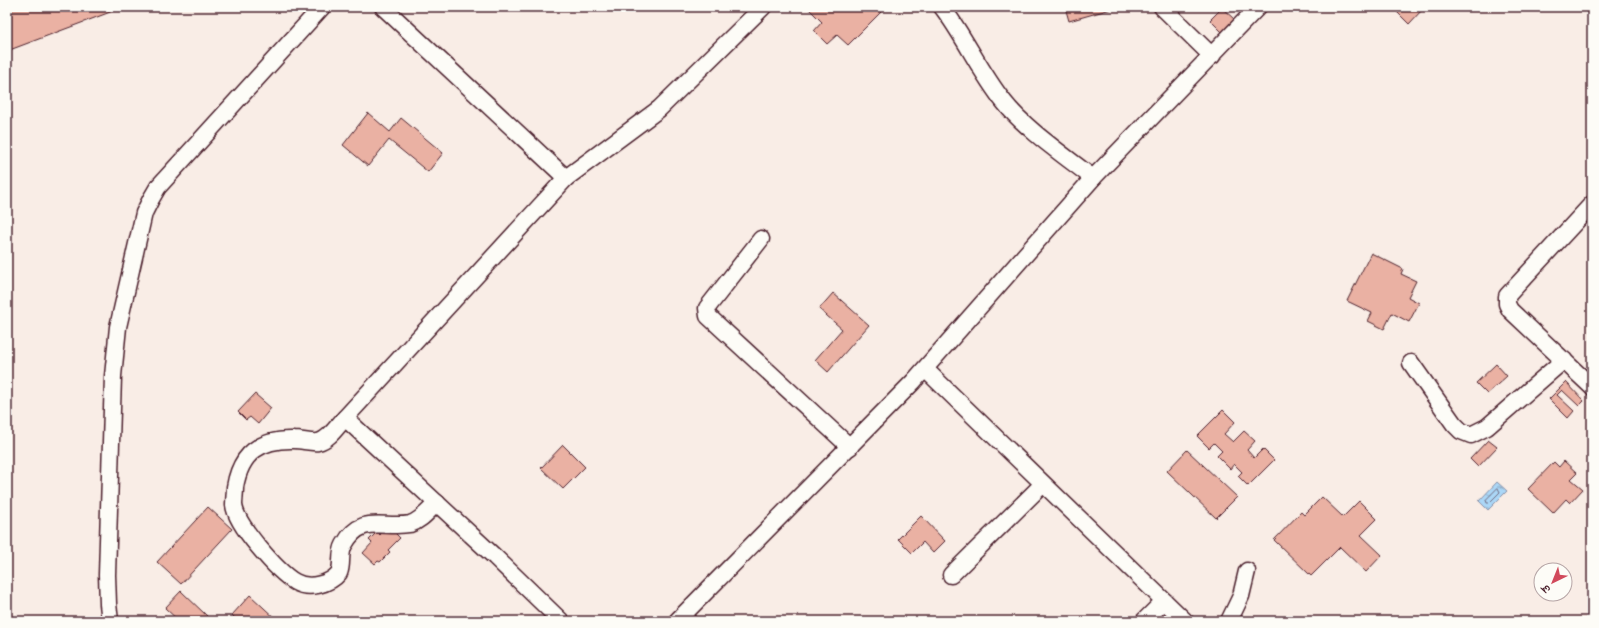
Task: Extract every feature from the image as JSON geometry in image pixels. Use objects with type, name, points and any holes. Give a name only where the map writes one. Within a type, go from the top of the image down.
[{"type":"street","points":[[110,621],[107,575],[113,376],[118,327],[144,213],[150,199],[158,187],[322,7]]},
{"type":"street","points":[[383,7],[566,178]]},
{"type":"street","points":[[437,503],[421,518],[410,524],[369,524],[360,528],[344,544],[339,573],[325,583],[304,585],[296,582],[280,569],[258,546],[240,521],[234,506],[235,486],[240,472],[253,451],[264,443],[276,440],[317,442],[326,437],[566,178],[659,109],[763,7]]},
{"type":"street","points":[[942,7],[985,76],[1005,103],[1022,121],[1093,178]]},
{"type":"street","points":[[1162,7],[1212,56]]},
{"type":"street","points":[[677,621],[926,369],[1093,178],[1258,7]]},
{"type":"street","points":[[1592,204],[1507,296],[1507,304],[1510,310],[1592,387]]},
{"type":"street","points":[[762,239],[707,308],[708,316],[850,447]]},
{"type":"street","points":[[1411,362],[1454,424],[1461,431],[1471,435],[1487,426],[1564,360]]},
{"type":"street","points":[[926,369],[1185,621]]},
{"type":"street","points":[[345,418],[437,503],[560,621]]},
{"type":"street","points":[[951,575],[1043,484]]},
{"type":"street","points":[[1229,621],[1239,601],[1247,571]]},
{"type":"street","points":[[1144,621],[1164,600]]},
{"type":"water","points":[[1497,482],[1507,491],[1488,510],[1479,501]]},
{"type":"building","points":[[7,7],[112,7],[113,11],[7,51]]},
{"type":"building","points":[[811,7],[880,7],[883,10],[848,45],[837,35],[827,44],[814,31],[822,22],[809,9]]},
{"type":"building","points":[[1065,7],[1110,7],[1111,9],[1069,21]]},
{"type":"building","points":[[1392,7],[1419,7],[1422,10],[1409,24]]},
{"type":"building","points":[[1222,8],[1234,19],[1222,32],[1210,20]]},
{"type":"building","points":[[368,113],[390,132],[401,118],[443,153],[428,172],[389,140],[368,166],[343,145]]},
{"type":"building","points":[[1371,253],[1403,269],[1401,274],[1416,281],[1408,297],[1419,303],[1409,322],[1392,313],[1384,329],[1368,321],[1372,313],[1347,301]]},
{"type":"building","points":[[833,293],[869,325],[828,372],[815,360],[842,329],[819,309]]},
{"type":"building","points":[[1496,364],[1507,376],[1487,394],[1476,383]]},
{"type":"building","points":[[1566,382],[1584,401],[1579,406],[1562,390],[1557,395],[1574,411],[1568,418],[1549,399]]},
{"type":"building","points":[[255,394],[271,408],[258,424],[250,417],[246,420],[238,412]]},
{"type":"building","points":[[1223,410],[1235,422],[1224,434],[1233,442],[1244,431],[1255,441],[1247,450],[1254,458],[1263,449],[1274,460],[1248,486],[1238,476],[1242,472],[1234,464],[1230,469],[1217,456],[1222,451],[1214,443],[1209,448],[1197,436]]},
{"type":"building","points":[[1488,440],[1497,447],[1478,467],[1470,459]]},
{"type":"building","points":[[563,445],[585,467],[563,489],[541,468]]},
{"type":"building","points":[[1187,450],[1237,497],[1216,518],[1167,471]]},
{"type":"building","points":[[1564,461],[1577,473],[1571,479],[1583,489],[1570,503],[1566,499],[1553,513],[1528,489],[1554,462],[1559,467]]},
{"type":"building","points":[[1322,497],[1343,517],[1359,501],[1377,519],[1361,535],[1382,555],[1366,572],[1340,547],[1311,576],[1274,540],[1301,512],[1304,515]]},
{"type":"building","points":[[208,507],[232,529],[181,584],[157,562]]},
{"type":"building","points":[[921,516],[945,541],[933,553],[923,542],[912,553],[898,539]]},
{"type":"building","points":[[388,526],[400,538],[388,550],[390,552],[380,562],[378,561],[375,564],[363,553],[372,543],[369,540],[377,532],[380,535]]},
{"type":"building","points":[[181,591],[207,616],[202,621],[179,621],[165,608]]},
{"type":"building","points":[[250,595],[278,621],[238,621],[232,615]]}]
